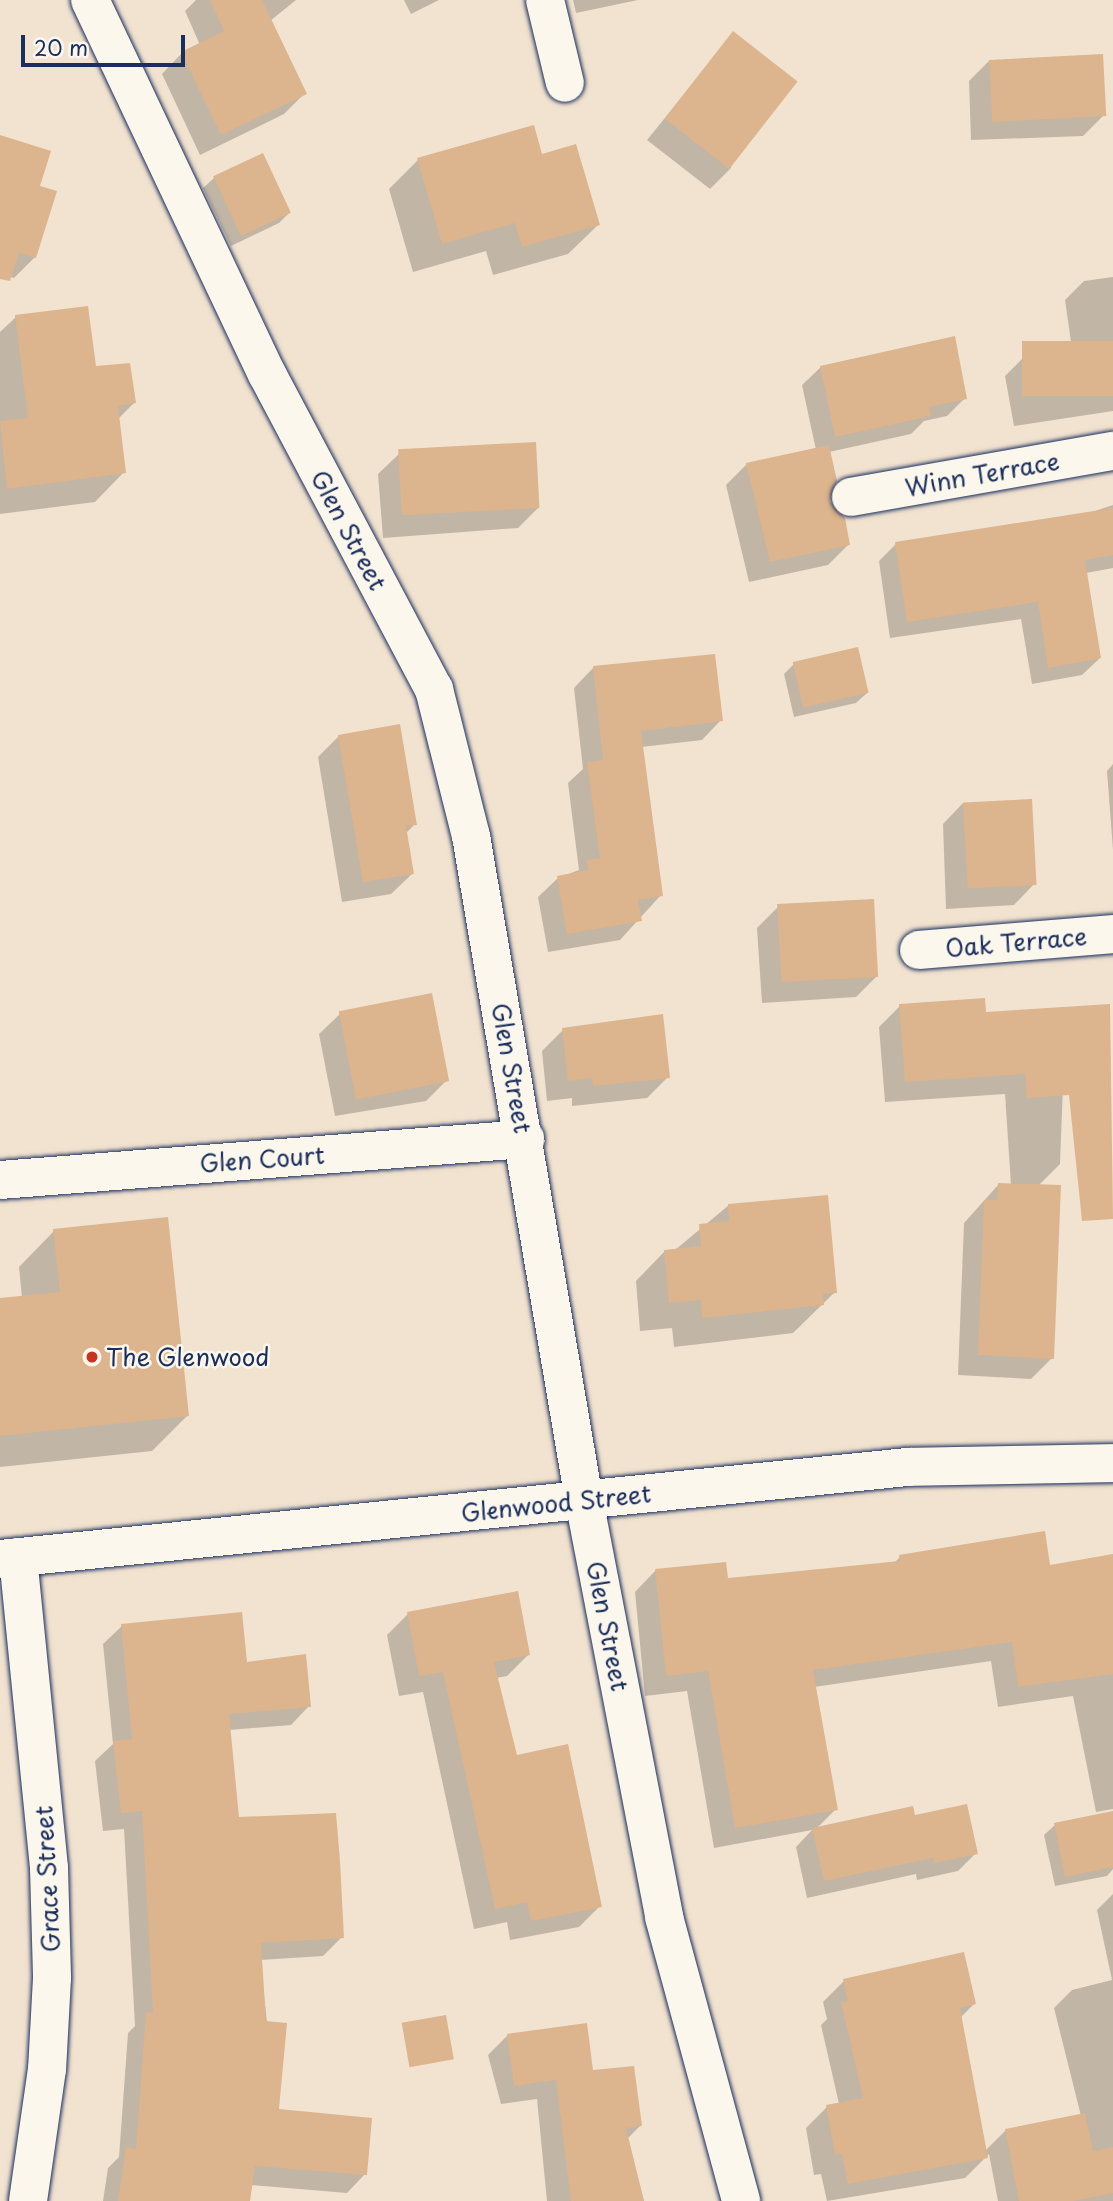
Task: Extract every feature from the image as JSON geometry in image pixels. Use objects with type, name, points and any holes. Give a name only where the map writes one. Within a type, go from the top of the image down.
[{"type":"street","name":"Glen Street","points":[[90,0],[267,374],[434,689],[471,836],[525,1139],[584,1500],[664,1917],[741,2201]]},
{"type":"street","points":[[545,0],[565,83]]},
{"type":"street","name":"Winn Terrace","points":[[851,497],[1113,451]]},
{"type":"street","name":"Oak Terrace","points":[[919,950],[1113,934]]},
{"type":"street","name":"Glen Court","points":[[0,1180],[525,1139]]},
{"type":"street","name":"Glenwood Street","points":[[9,1558],[968,1463],[1113,1463]]},
{"type":"street","name":"Grace Street","points":[[9,1558],[47,1842],[52,1964],[47,2069],[28,2201]]},
{"type":"building","points":[[210,0],[262,0],[307,94],[221,135],[181,52],[224,31]]},
{"type":"building","points":[[733,31],[798,81],[729,169],[665,118]]},
{"type":"building","points":[[1103,54],[1106,116],[992,122],[989,60]]},
{"type":"building","points":[[534,125],[542,154],[576,144],[600,225],[522,247],[515,223],[442,244],[417,158]]},
{"type":"building","points":[[0,135],[51,151],[40,186],[57,191],[36,258],[19,253],[10,281],[0,279]]},
{"type":"building","points":[[263,153],[291,213],[241,236],[213,176]]},
{"type":"building","points":[[88,306],[96,366],[130,363],[136,403],[118,406],[126,473],[7,489],[0,421],[28,418],[15,315]]},
{"type":"building","points":[[955,336],[967,399],[929,407],[931,416],[835,437],[820,366]]},
{"type":"building","points":[[1022,341],[1113,341],[1113,396],[1022,396]]},
{"type":"building","points":[[536,442],[539,508],[402,515],[398,449]]},
{"type":"building","points":[[829,445],[837,481],[830,501],[845,518],[850,545],[770,562],[746,463]]},
{"type":"building","points":[[1113,508],[1113,555],[1085,560],[1101,658],[1048,668],[1038,602],[907,622],[895,542]]},
{"type":"building","points":[[858,647],[869,693],[803,708],[793,662]]},
{"type":"building","points":[[715,654],[723,721],[641,731],[663,896],[638,900],[642,921],[567,934],[557,876],[588,870],[587,860],[600,858],[587,762],[603,760],[593,666]]},
{"type":"building","points":[[400,724],[417,825],[406,826],[414,874],[363,882],[338,735]]},
{"type":"building","points":[[1032,799],[1037,885],[968,888],[963,803]]},
{"type":"building","points":[[874,899],[878,977],[781,982],[777,904]]},
{"type":"building","points":[[432,993],[449,1081],[356,1099],[339,1011]]},
{"type":"building","points":[[985,998],[986,1012],[1110,1004],[1113,1219],[1082,1221],[1069,1095],[1027,1098],[1025,1074],[905,1082],[899,1004]]},
{"type":"building","points":[[663,1014],[670,1078],[593,1086],[592,1078],[568,1081],[562,1028]]},
{"type":"building","points":[[998,1183],[1061,1185],[1054,1359],[978,1355],[984,1200],[997,1200]]},
{"type":"building","points":[[828,1195],[837,1293],[823,1294],[824,1305],[702,1318],[701,1300],[669,1303],[664,1250],[701,1246],[699,1224],[729,1221],[728,1204]]},
{"type":"building","name":"The Glenwood","points":[[168,1217],[189,1416],[0,1436],[0,1298],[60,1292],[53,1229]]},
{"type":"building","points":[[1045,1531],[1050,1565],[1113,1554],[1113,1674],[1018,1687],[1012,1642],[813,1670],[838,1810],[735,1828],[708,1671],[666,1676],[655,1569],[726,1562],[728,1578],[900,1561],[899,1555]]},
{"type":"building","points":[[518,1591],[530,1655],[494,1662],[517,1755],[568,1744],[602,1907],[531,1921],[527,1902],[495,1909],[443,1672],[419,1676],[407,1612]]},
{"type":"building","points":[[242,1612],[247,1662],[306,1654],[311,1707],[229,1714],[239,1817],[336,1813],[340,1861],[344,1938],[261,1943],[266,2021],[287,2023],[279,2109],[372,2118],[367,2175],[255,2166],[250,2201],[118,2201],[126,2147],[136,2149],[146,2012],[153,2013],[142,1811],[121,1813],[113,1741],[132,1739],[121,1624]]},
{"type":"building","points":[[967,1804],[978,1854],[934,1863],[933,1858],[824,1881],[812,1828],[913,1806],[915,1815]]},
{"type":"building","points":[[1113,1811],[1113,1867],[1065,1877],[1054,1823]]},
{"type":"building","points":[[964,1952],[976,2004],[960,2008],[988,2158],[848,2184],[842,2154],[835,2155],[826,2105],[863,2098],[841,2002],[848,2001],[843,1979]]},
{"type":"building","points":[[446,2015],[454,2059],[409,2067],[402,2023]]},
{"type":"building","points":[[587,2023],[593,2070],[634,2066],[642,2126],[626,2128],[644,2201],[571,2201],[556,2080],[514,2086],[507,2034]]},
{"type":"building","points":[[1085,2113],[1093,2151],[1113,2147],[1113,2193],[1073,2201],[1019,2201],[1005,2129]]},
{"type":"place","name":"The Glenwood","points":[[92,1357]]}]
